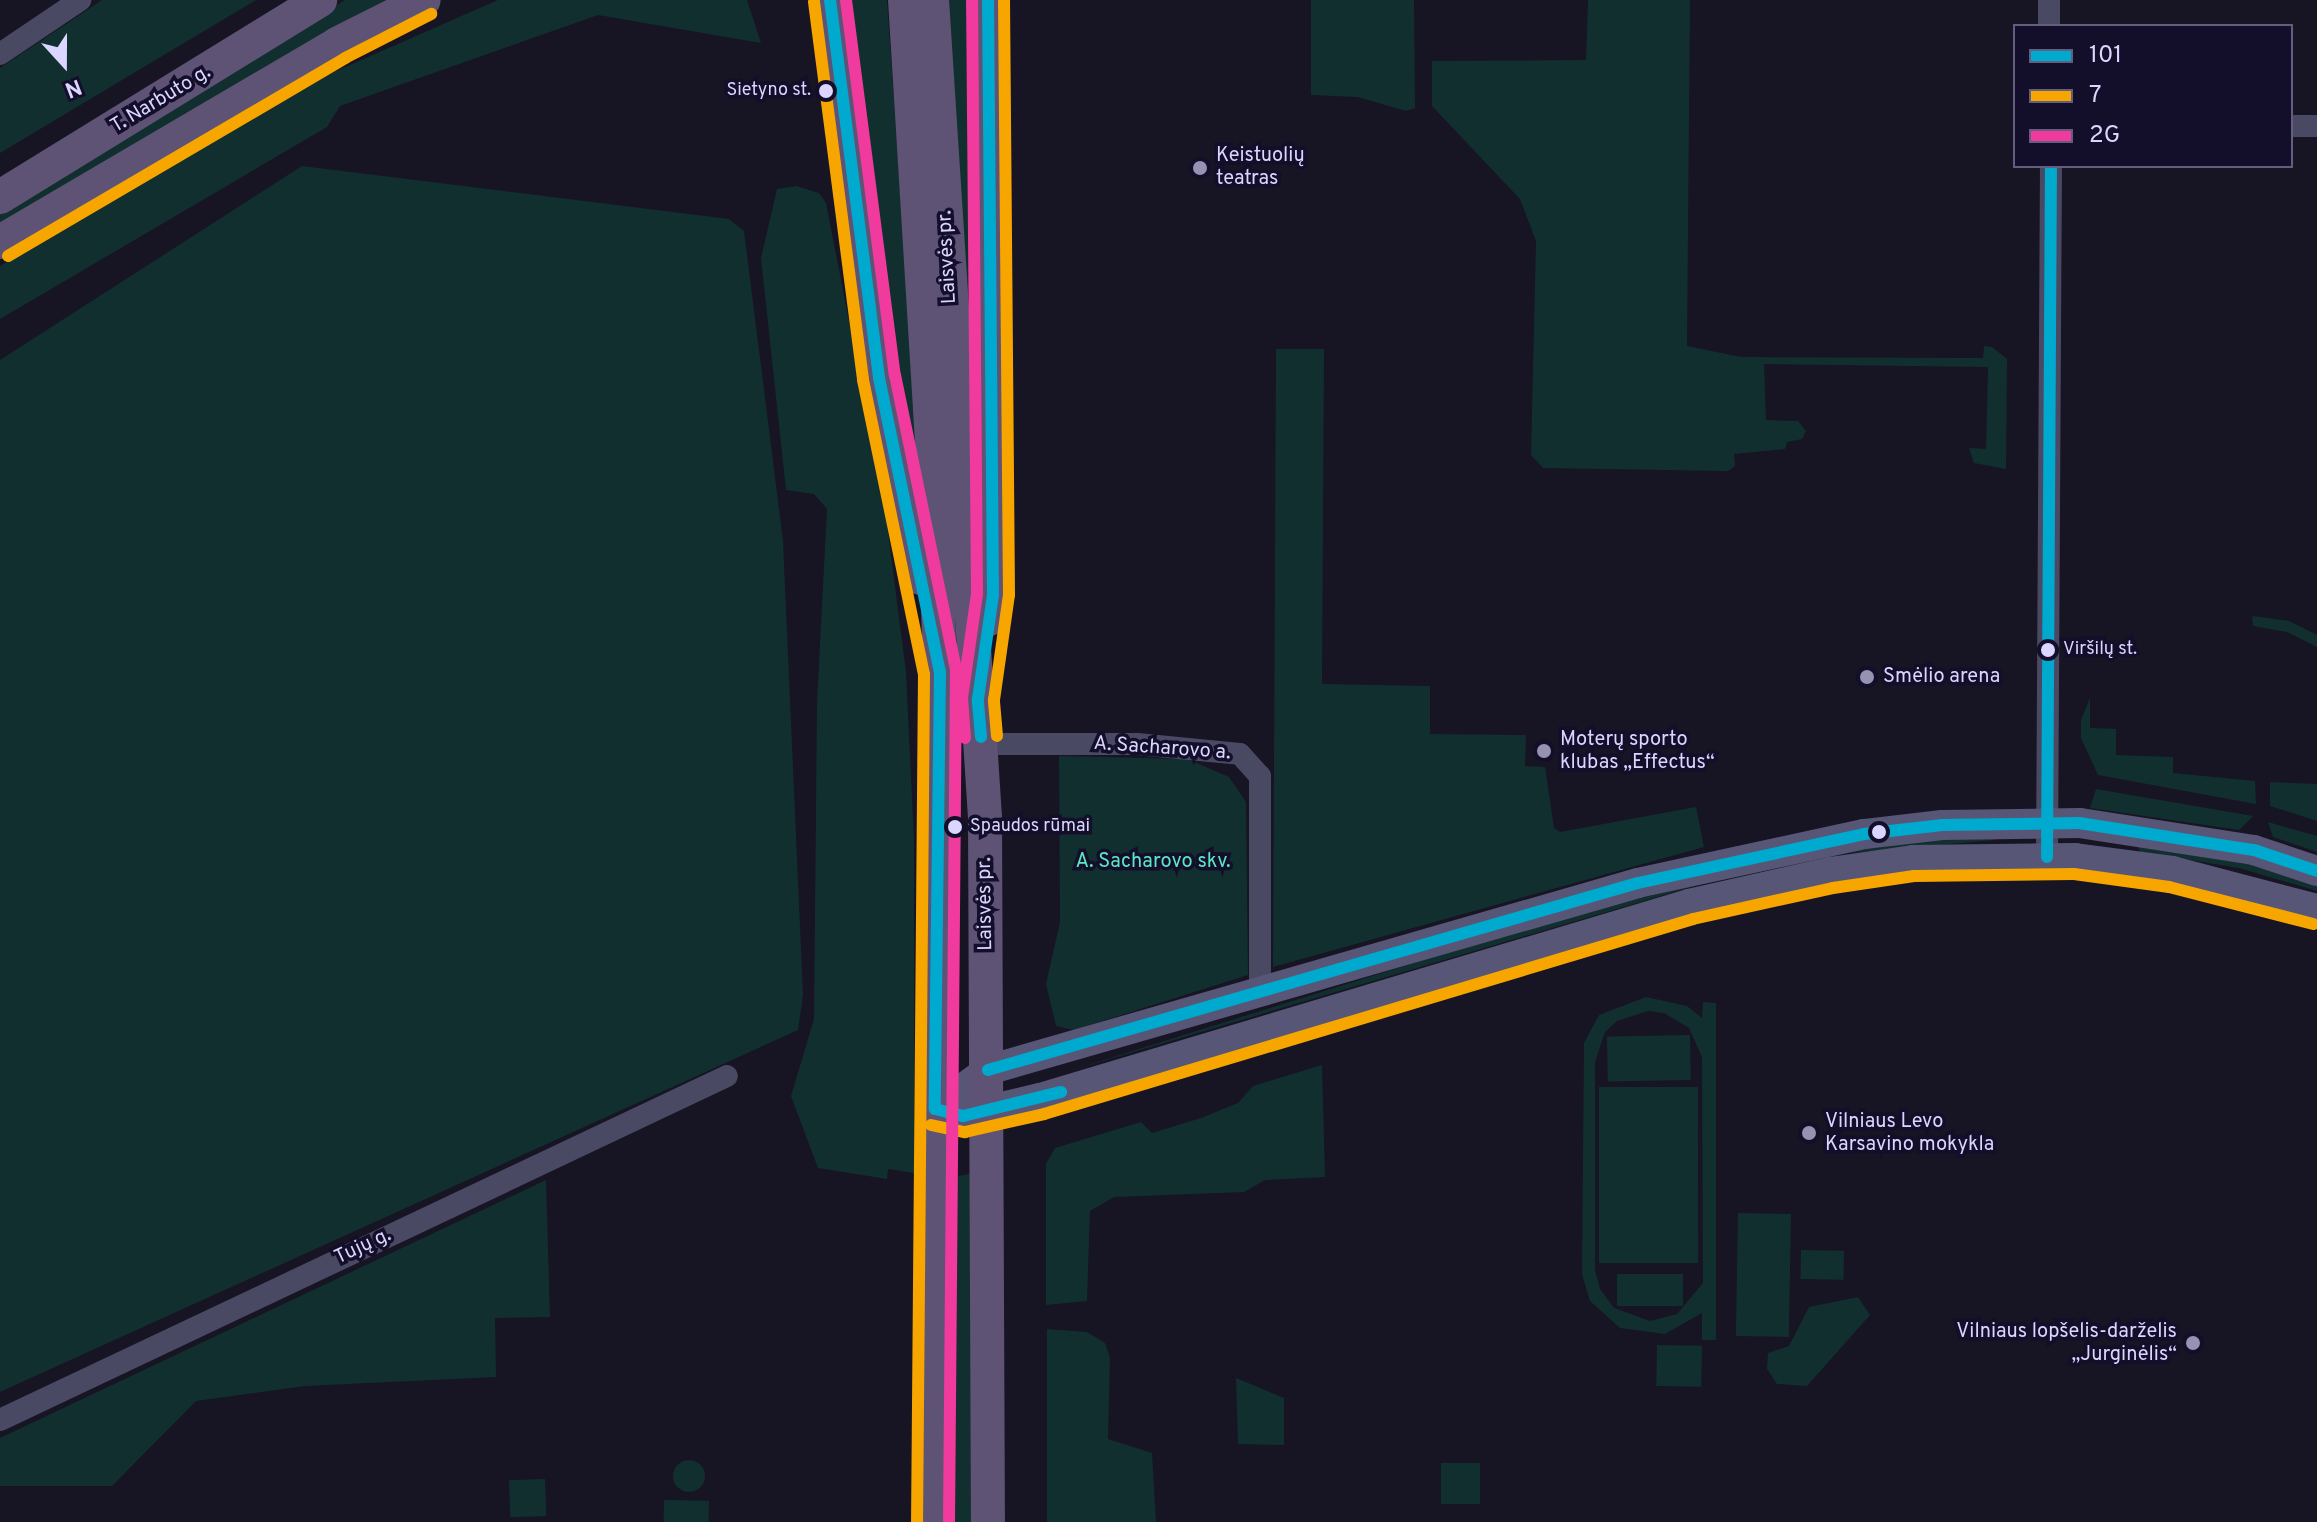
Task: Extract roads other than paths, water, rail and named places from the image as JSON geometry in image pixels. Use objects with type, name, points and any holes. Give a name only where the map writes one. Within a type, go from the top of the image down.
[{"type":"main road","name":"T. Narbuto g.","points":[[0,197],[320,0]]},
{"type":"main road","name":"T. Narbuto g.","points":[[0,242],[337,44],[424,0]]},
{"type":"main road","name":"Laisvės pr.","points":[[830,0],[879,378],[940,672]]},
{"type":"main road","name":"Laisvės pr.","points":[[905,0],[926,128],[982,744],[988,1070],[988,1522]]},
{"type":"main road","name":"Laisvės pr.","points":[[932,0],[926,128],[940,672],[933,1522]]},
{"type":"main road","points":[[978,699],[993,595],[988,0]]},
{"type":"main road","points":[[935,1109],[988,1070],[1638,883],[1765,853],[1864,834],[2048,820],[2156,831],[2254,850],[2317,871]]},
{"type":"main road","points":[[935,1109],[963,1116],[988,1110],[1689,904],[1899,862],[2047,857],[2172,871],[2317,909]]},
{"type":"street","points":[[0,54],[80,0]]},
{"type":"street","points":[[2049,0],[2049,24]]},
{"type":"street","points":[[2293,126],[2317,126]]},
{"type":"street","points":[[2047,857],[2051,168]]},
{"type":"street","name":"A. Sacharovo a.","points":[[982,744],[1137,744],[1240,754],[1260,776],[1260,993]]},
{"type":"street","name":"Tujų g.","points":[[0,1420],[727,1076]]},
{"type":"place","name":"Sietyno st.","points":[[826,91]]},
{"type":"place","name":"Keistuolių teatras","points":[[1200,168]]},
{"type":"place","name":"Viršilų st.","points":[[2048,650]]},
{"type":"place","name":"Smėlio arena","points":[[1867,677]]},
{"type":"place","name":"Moterų sporto klubas „Effectus“","points":[[1544,751]]},
{"type":"place","name":"Spaudos rūmai","points":[[955,827]]},
{"type":"place","name":"Vilniaus Levo Karsavino mokykla","points":[[1809,1133]]},
{"type":"place","name":"Vilniaus lopšelis-darželis „Jurginėlis“","points":[[2193,1343]]},
{"type":"park label","name":"A. Sacharovo skv.","points":[[1153,862]]}]
